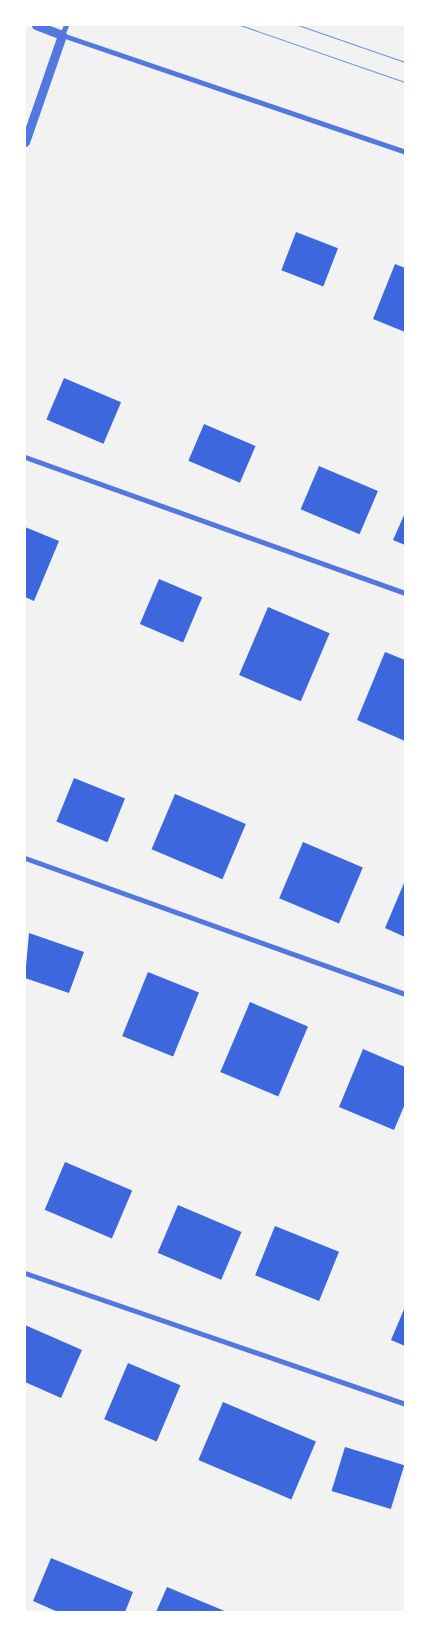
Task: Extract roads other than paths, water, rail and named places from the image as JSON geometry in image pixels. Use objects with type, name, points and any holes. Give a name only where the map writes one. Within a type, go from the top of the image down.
[{"type":"street","points":[[36,25],[405,152]]},
{"type":"street","points":[[25,142],[66,25]]},
{"type":"street","points":[[25,457],[405,594]]},
{"type":"street","points":[[25,858],[405,994]]},
{"type":"street","points":[[25,1273],[405,1404]]},
{"type":"tram line","points":[[240,25],[405,82]]},
{"type":"tram line","points":[[298,25],[405,62]]}]
